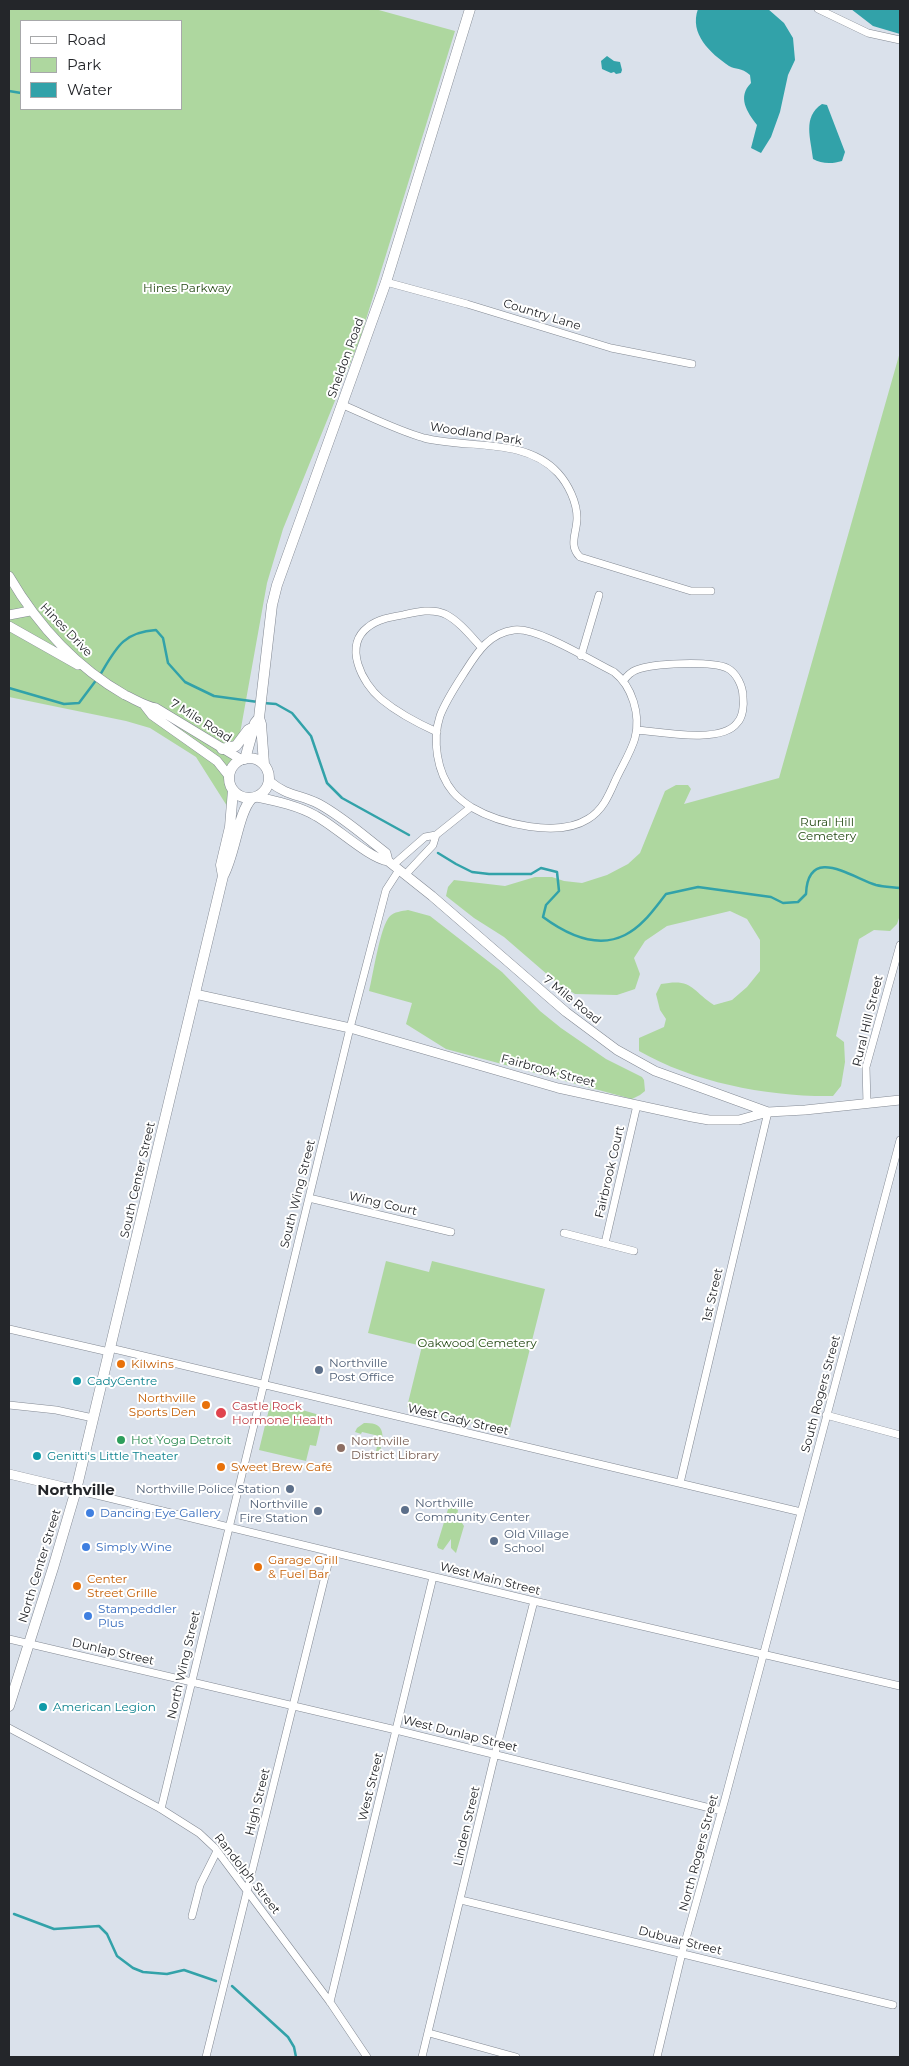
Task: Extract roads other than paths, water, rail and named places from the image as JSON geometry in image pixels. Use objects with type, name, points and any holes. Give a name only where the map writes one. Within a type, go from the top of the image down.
[{"type":"main road","name":"Sheldon Road","points":[[243,759],[258,719],[272,605],[277,585],[386,282],[470,9]]},
{"type":"main road","name":"Sheldon Road","points":[[258,719],[261,724],[264,764]]},
{"type":"main road","points":[[222,749],[236,746],[258,719]]},
{"type":"main road","points":[[243,759],[257,760],[264,764],[268,771],[269,781],[265,791],[254,798],[242,797],[233,790],[230,776],[234,766],[243,759]]},
{"type":"main road","name":"South Center Street","points":[[223,876],[221,865],[230,827],[233,790]]},
{"type":"main road","name":"South Center Street","points":[[76,1490],[223,876],[230,865],[242,819],[254,798]]},
{"type":"main road","name":"North Center Street","points":[[9,1706],[76,1490]]},
{"type":"street","points":[[818,9],[868,33],[900,40]]},
{"type":"street","name":"Country Lane","points":[[386,282],[467,304],[611,348],[692,364]]},
{"type":"street","name":"Woodland Park","points":[[343,405],[395,428],[424,438],[442,442],[504,448],[534,457],[557,472],[571,494],[577,517],[573,546],[580,557],[690,591],[711,592]]},
{"type":"street","name":"Hines Drive","points":[[9,576],[15,595],[52,636],[91,673]]},
{"type":"street","points":[[581,656],[600,595]]},
{"type":"street","points":[[9,615],[30,611]]},
{"type":"street","points":[[437,732],[399,712],[372,691],[363,676],[356,658],[359,637],[368,626],[381,620],[432,611],[446,614],[461,625],[481,647]]},
{"type":"street","points":[[9,626],[91,673]]},
{"type":"street","points":[[512,630],[523,630],[537,634],[581,656],[614,672],[624,680],[632,696],[637,730],[632,746],[604,803],[596,813],[582,822],[562,827],[525,826],[492,818],[471,807],[454,794],[444,777],[438,754],[437,732],[440,716],[456,685],[481,647],[500,634],[512,630]]},
{"type":"street","points":[[624,680],[634,671],[648,667],[672,664],[714,665],[728,669],[734,674],[742,691],[744,700],[741,715],[737,724],[725,732],[704,735],[637,730]]},
{"type":"street","name":"7 Mile Road","points":[[91,673],[114,688],[146,706],[156,708],[222,749],[243,759]]},
{"type":"street","name":"7 Mile Road","points":[[146,706],[158,720],[217,761],[230,776]]},
{"type":"street","name":"7 Mile Road","points":[[269,781],[289,794],[316,803],[328,810],[386,853],[396,868]]},
{"type":"street","name":"7 Mile Road","points":[[254,798],[315,815],[379,860],[396,868],[566,1012],[617,1050],[655,1071],[768,1112]]},
{"type":"street","points":[[396,868],[425,838],[436,835],[471,807]]},
{"type":"street","points":[[396,868],[433,845],[436,835]]},
{"type":"street","name":"South Wing Street","points":[[228,1527],[350,1028],[386,890],[396,868]]},
{"type":"street","name":"Rural Hill Street","points":[[867,1104],[866,1067],[900,945]]},
{"type":"street","name":"Fairbrook Street","points":[[195,994],[350,1028],[558,1088],[692,1117],[718,1120],[746,1119],[768,1112],[900,1100]]},
{"type":"street","name":"Fairbrook Court","points":[[606,1243],[637,1105]]},
{"type":"street","name":"1st Street","points":[[680,1483],[768,1112]]},
{"type":"street","name":"South Rogers Street","points":[[764,1654],[900,1140]]},
{"type":"street","name":"Wing Court","points":[[309,1198],[452,1232]]},
{"type":"street","points":[[564,1233],[634,1251]]},
{"type":"street","name":"West Cady Street","points":[[9,1329],[110,1350],[801,1512]]},
{"type":"street","points":[[9,1405],[56,1410],[93,1418]]},
{"type":"street","points":[[826,1415],[900,1435]]},
{"type":"street","points":[[9,1474],[76,1490]]},
{"type":"street","name":"West Main Street","points":[[76,1490],[433,1577],[900,1686]]},
{"type":"street","name":"North Wing Street","points":[[161,1809],[228,1527]]},
{"type":"street","name":"High Street","points":[[206,2057],[331,1552]]},
{"type":"street","name":"West Street","points":[[330,2002],[433,1577]]},
{"type":"street","name":"Linden Street","points":[[422,2057],[534,1601]]},
{"type":"street","name":"Dunlap Street","points":[[9,1639],[192,1681]]},
{"type":"street","name":"North Rogers Street","points":[[657,2057],[682,1954],[764,1654]]},
{"type":"street","name":"West Dunlap Street","points":[[192,1681],[722,1811]]},
{"type":"street","name":"Randolph Street","points":[[9,1728],[161,1809],[199,1833],[217,1851],[248,1892],[330,2002],[367,2057]]},
{"type":"street","points":[[192,1916],[200,1885],[217,1851]]},
{"type":"street","name":"Dubuar Street","points":[[461,1900],[893,2005]]},
{"type":"street","points":[[429,2033],[516,2057]]},
{"type":"water","points":[[698,9],[768,9],[784,23],[793,38],[795,60],[788,75],[780,112],[771,137],[761,153],[751,148],[757,125],[747,110],[744,99],[747,88],[751,83],[750,75],[729,66],[708,49],[696,27]]},
{"type":"water","points":[[851,9],[900,9],[900,34],[873,26]]},
{"type":"water","points":[[607,56],[614,61],[620,62],[621,73],[611,73],[602,69],[601,61]]},
{"type":"water","points":[[822,104],[827,105],[845,152],[842,161],[835,163],[820,162],[813,159],[809,129],[810,122],[816,109]]},
{"type":"waterway","points":[[9,91],[20,93]]},
{"type":"waterway","points":[[100,675],[116,649],[128,638],[145,631],[156,630],[163,638],[168,663],[185,682],[214,696],[258,702]]},
{"type":"waterway","points":[[9,688],[64,704],[79,703],[97,679]]},
{"type":"waterway","points":[[263,703],[276,704],[292,713],[311,736],[327,783],[342,798],[409,835]]},
{"type":"waterway","points":[[438,853],[472,872],[531,874],[541,868],[557,872],[559,891],[546,905],[543,917],[572,934],[593,940],[614,939],[625,935],[643,922],[666,894],[698,887],[771,897],[783,903],[798,902],[806,894],[809,879],[814,871],[822,868],[832,868],[876,885],[900,888]]},
{"type":"waterway","points":[[14,1914],[54,1929],[99,1926],[107,1934],[117,1956],[133,1968],[143,1972],[167,1974],[184,1970],[216,1981]]},
{"type":"waterway","points":[[232,1986],[288,2037],[294,2047],[296,2057]]},
{"type":"place","name":"Kilwins","points":[[121,1364]]},
{"type":"place","name":"Northville Post Office","points":[[319,1370]]},
{"type":"place","name":"CadyCentre","points":[[77,1381]]},
{"type":"place","name":"Northville Sports Den","points":[[206,1405]]},
{"type":"place","name":"Castle Rock Hormone Health","points":[[221,1413]]},
{"type":"place","name":"Hot Yoga Detroit","points":[[121,1440]]},
{"type":"place","name":"Northville District Library","points":[[341,1448]]},
{"type":"place","name":"Genitti's Little Theater","points":[[37,1456]]},
{"type":"place","name":"Sweet Brew Café","points":[[221,1467]]},
{"type":"place","name":"Northville Police Station","points":[[290,1489]]},
{"type":"place","name":"Northville Community Center","points":[[405,1510]]},
{"type":"place","name":"Northville Fire Station","points":[[318,1511]]},
{"type":"place","name":"Dancing Eye Gallery","points":[[90,1513]]},
{"type":"place","name":"Old Village School","points":[[494,1541]]},
{"type":"place","name":"Simply Wine","points":[[86,1547]]},
{"type":"place","name":"Garage Grill & Fuel Bar","points":[[258,1567]]},
{"type":"place","name":"Center Street Grille","points":[[77,1586]]},
{"type":"place","name":"Stampeddler Plus","points":[[88,1616]]},
{"type":"place","name":"American Legion","points":[[43,1707]]},
{"type":"district","name":"Northville","points":[[76,1491]]},
{"type":"park label","name":"Hines Parkway","points":[[187,288]]},
{"type":"park label","name":"Rural Hill Cemetery","points":[[827,829]]},
{"type":"park label","name":"Oakwood Cemetery","points":[[477,1343]]}]
